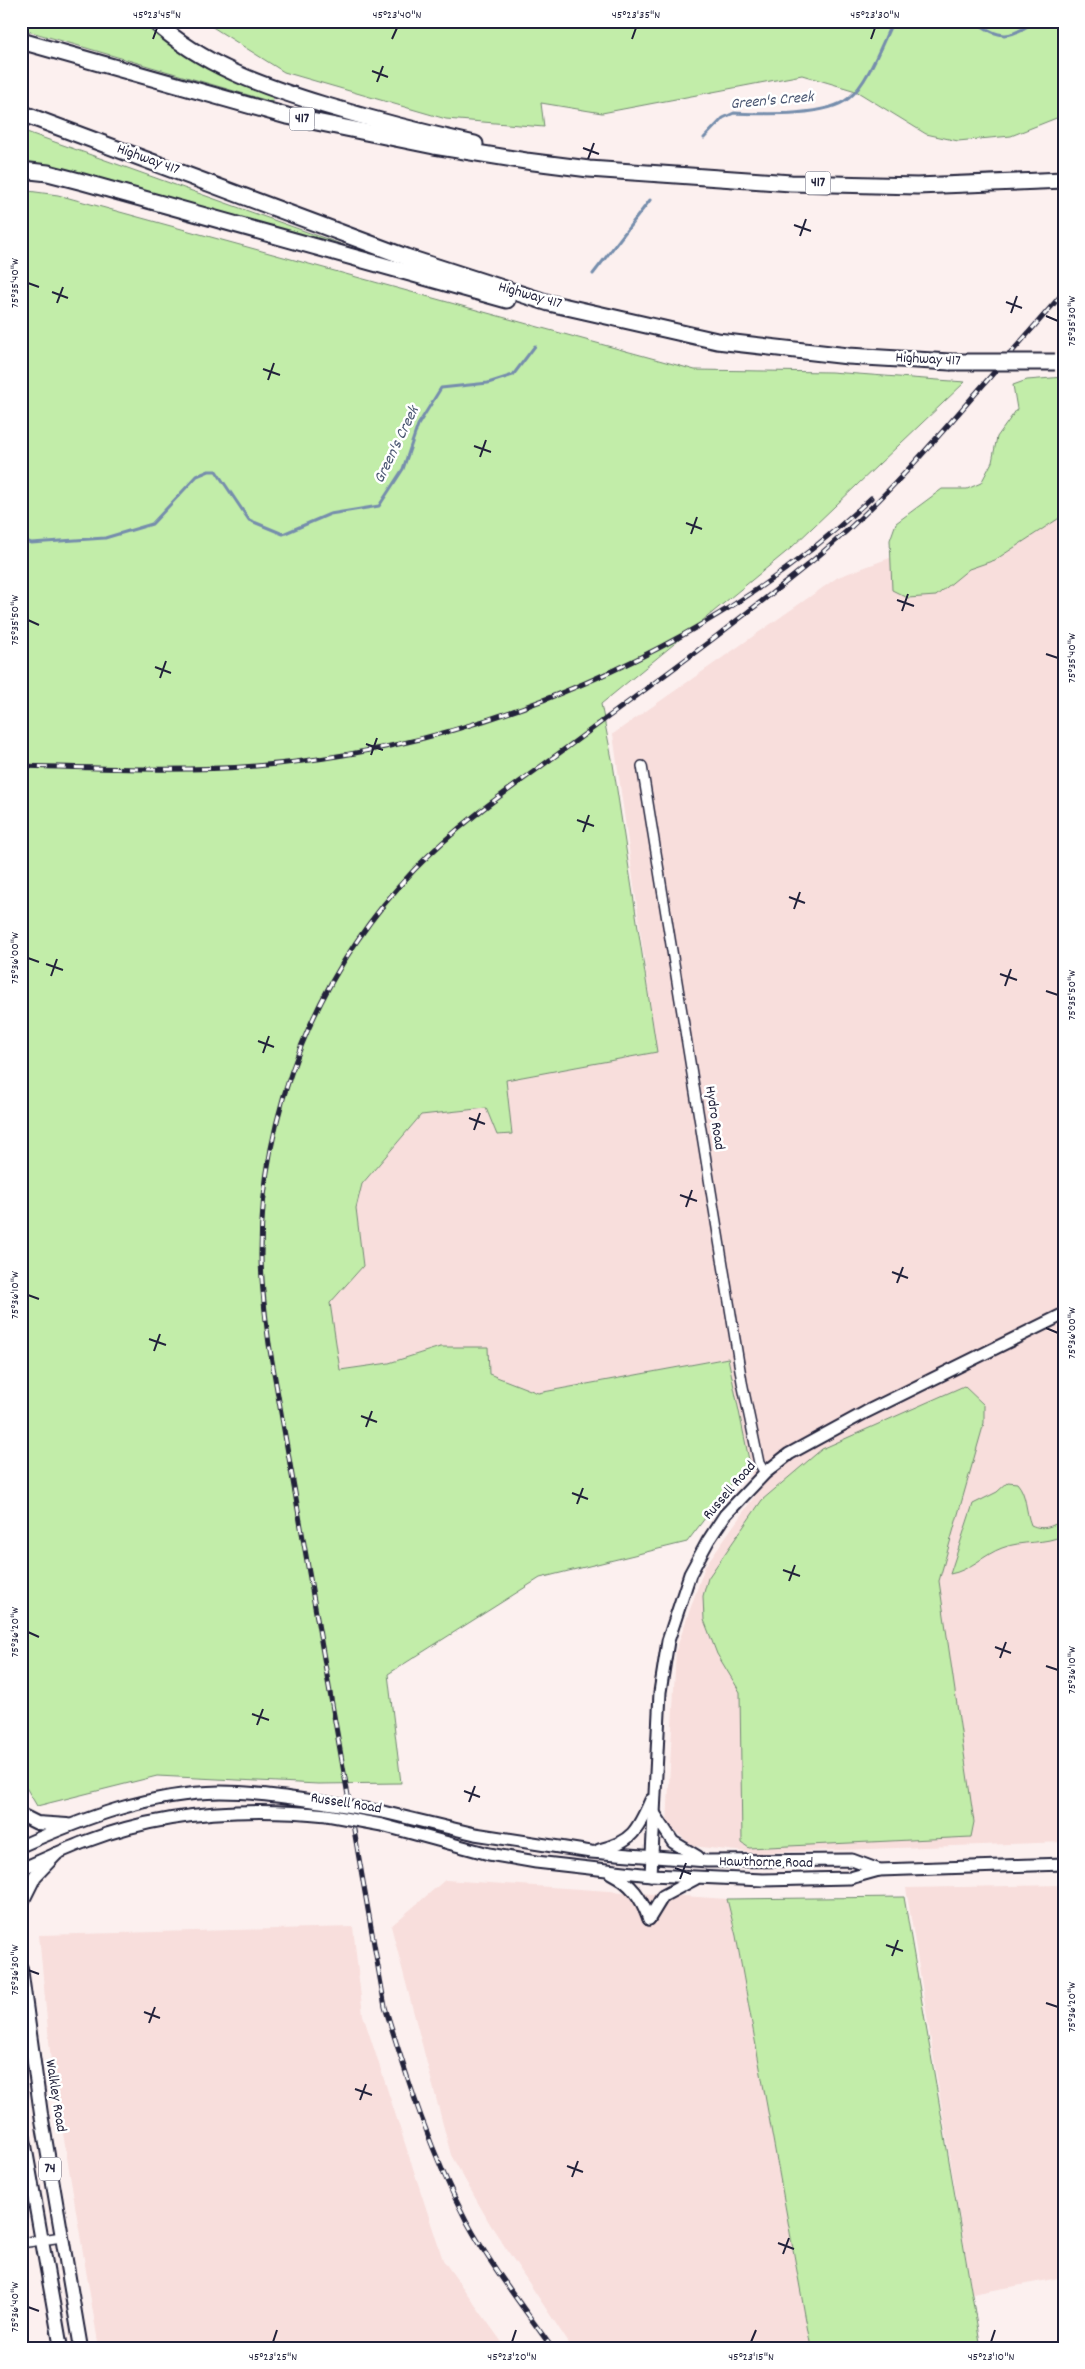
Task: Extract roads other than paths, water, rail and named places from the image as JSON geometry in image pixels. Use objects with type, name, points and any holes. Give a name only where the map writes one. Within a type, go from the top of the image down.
[{"type":"highway","points":[[154,21],[205,58],[272,89],[394,125],[589,169]]},
{"type":"highway","name":"417","points":[[21,41],[287,116],[472,153],[589,169],[810,183],[917,186],[1064,180]]},
{"type":"highway","name":"Highway 417","points":[[21,113],[459,275],[549,302],[676,333],[718,341],[848,356],[950,362],[1060,362]]},
{"type":"highway","points":[[21,170],[48,173],[83,182],[430,280],[570,316],[625,327],[676,333]]},
{"type":"main road","name":"Russell Road","points":[[21,1869],[104,1836],[147,1824],[200,1815],[244,1811],[327,1815],[382,1825],[489,1854],[536,1862],[651,1874],[654,1792],[662,1678],[668,1641],[680,1599],[696,1562],[715,1530],[734,1504],[764,1473],[790,1454],[866,1412],[1064,1314]]},
{"type":"main road","points":[[591,1852],[616,1845],[632,1836],[640,1825],[654,1792]]},
{"type":"main road","name":"Russell Road","points":[[21,1846],[67,1825],[116,1809],[188,1794],[253,1794],[383,1812],[475,1834],[591,1852],[652,1856]]},
{"type":"main road","points":[[653,1812],[673,1842],[706,1861]]},
{"type":"main road","points":[[21,1815],[37,1822],[67,1825]]},
{"type":"main road","points":[[21,1904],[35,1876],[56,1854]]},
{"type":"main road","name":"Hawthorne Road","points":[[652,1856],[706,1861],[852,1860],[879,1870]]},
{"type":"main road","name":"Hawthorne Road","points":[[651,1874],[763,1880],[850,1878],[879,1870],[1064,1864]]},
{"type":"main road","points":[[605,1870],[634,1889],[643,1902],[649,1919],[657,1903],[667,1892],[698,1877]]},
{"type":"main road","name":"Walkley Road","points":[[21,1968],[40,2114],[81,2348]]},
{"type":"main road","name":"74","points":[[21,2123],[61,2348]]},
{"type":"street","name":"Hydro Road","points":[[642,766],[742,1382],[759,1463],[764,1473]]},
{"type":"street","points":[[21,2243],[62,2237]]},
{"type":"waterway","name":"Green's Creek","points":[[704,138],[723,118],[734,113],[778,114],[810,111],[839,104],[849,98],[856,92],[868,74],[891,25],[895,21]]},
{"type":"waterway","name":"Green's Creek","points":[[975,21],[991,32],[1005,35],[1019,31],[1035,21]]},
{"type":"waterway","name":"Green's Creek","points":[[593,274],[650,200]]},
{"type":"waterway","name":"Green's Creek","points":[[21,539],[31,543],[105,538],[152,524],[197,476],[209,471],[216,471],[249,520],[283,534],[330,514],[379,506],[403,469],[418,425],[441,388],[488,383],[513,375],[535,346]]},
{"type":"railway","points":[[552,2348],[486,2254],[454,2196],[421,2117],[385,2007],[269,1344],[261,1254],[264,1201],[271,1148],[284,1097],[301,1047],[323,999],[349,953],[380,910],[415,869],[471,818],[727,628],[837,540],[911,467],[1064,292]]},
{"type":"railway","points":[[21,766],[168,769],[256,766],[340,756],[423,738],[505,714],[586,683],[664,645],[738,602],[807,553],[871,498]]}]
